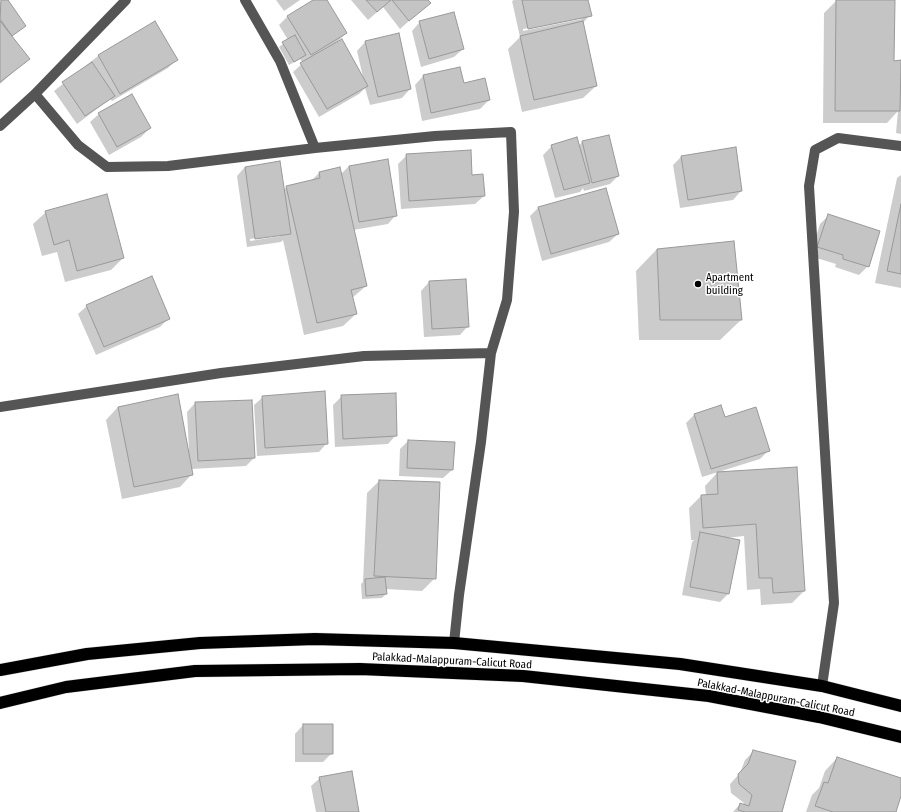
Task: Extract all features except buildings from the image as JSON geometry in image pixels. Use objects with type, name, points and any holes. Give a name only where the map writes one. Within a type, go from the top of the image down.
[{"type":"highway","name":"Palakkad-Malappuram-Calicut Road","points":[[0,670],[87,654],[200,642],[315,639],[454,643],[680,664],[822,686],[901,706]]},
{"type":"highway","name":"Palakkad-Malappuram-Calicut Road","points":[[0,703],[66,687],[195,671],[360,669],[523,676],[709,696],[819,717],[901,737]]},
{"type":"street","points":[[0,126],[35,94],[126,0]]},
{"type":"street","points":[[245,0],[280,61],[315,148]]},
{"type":"street","points":[[35,94],[78,145],[107,167],[168,166],[252,154],[435,136],[511,132],[514,212],[507,300],[491,353],[481,442],[459,595],[454,643]]},
{"type":"street","points":[[822,686],[834,603],[809,186],[815,150],[838,138],[901,146]]},
{"type":"street","points":[[0,407],[221,373],[364,356],[491,353]]},
{"type":"place","name":"Apartment building","points":[[698,284]]}]
